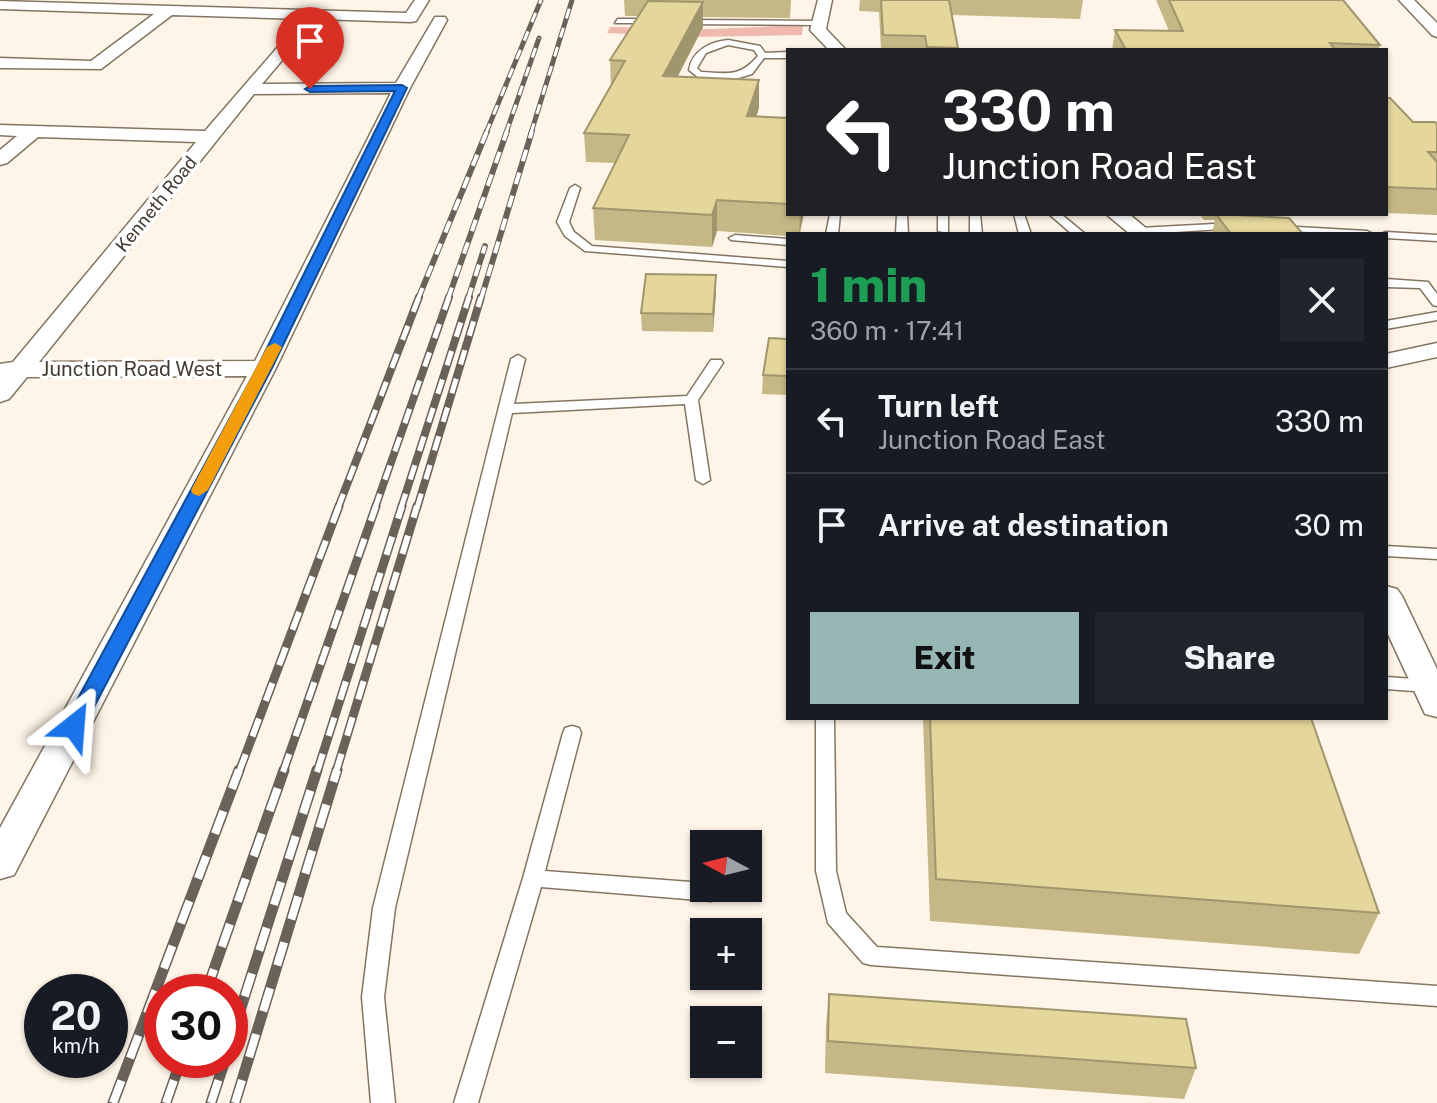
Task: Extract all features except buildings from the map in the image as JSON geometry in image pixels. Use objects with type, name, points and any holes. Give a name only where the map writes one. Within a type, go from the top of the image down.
[{"type":"street","points":[[231,13],[245,0]]},
{"type":"street","points":[[825,0],[818,27],[840,48]]},
{"type":"street","points":[[1406,0],[1435,28]]},
{"type":"street","points":[[0,5],[54,4],[168,11],[411,18],[431,10]]},
{"type":"street","points":[[0,864],[264,368],[402,88],[431,10]]},
{"type":"street","points":[[0,63],[95,66],[168,11]]},
{"type":"street","name":"Kenneth Road","points":[[0,394],[10,370],[313,15]]},
{"type":"street","points":[[249,89],[402,88]]},
{"type":"street","points":[[0,130],[212,137]]},
{"type":"street","points":[[0,159],[34,131]]},
{"type":"street","points":[[1120,216],[1141,232]]},
{"type":"street","points":[[1388,361],[1437,350]]},
{"type":"street","name":"Junction Road West","points":[[10,370],[264,368]]},
{"type":"street","points":[[1388,600],[1433,696]]},
{"type":"lane","points":[[618,21],[665,21]]},
{"type":"lane","points":[[681,22],[818,27]]},
{"type":"lane","points":[[762,56],[757,48],[722,42],[707,46],[698,53],[692,68],[699,75],[735,76],[749,72],[762,56],[786,55]]},
{"type":"lane","points":[[575,188],[563,222],[569,234],[589,249],[786,264]]},
{"type":"lane","points":[[943,216],[944,231]]},
{"type":"lane","points":[[1056,216],[1076,232]]},
{"type":"lane","points":[[1141,232],[1219,225],[1248,227]]},
{"type":"lane","points":[[1263,228],[1332,232]]},
{"type":"lane","points":[[1388,235],[1437,238]]},
{"type":"lane","points":[[735,238],[786,242]]},
{"type":"lane","points":[[1388,283],[1424,285],[1434,295]]},
{"type":"lane","points":[[1388,325],[1437,316]]},
{"type":"lane","points":[[383,1103],[373,997],[384,908],[518,359]]},
{"type":"lane","points":[[703,480],[691,400],[716,363]]},
{"type":"lane","points":[[506,409],[691,400]]},
{"type":"lane","points":[[1388,551],[1437,554]]},
{"type":"lane","points":[[1388,684],[1433,696]]},
{"type":"lane","points":[[825,720],[826,871],[836,917],[871,956],[1437,996]]},
{"type":"lane","points":[[466,1103],[533,878],[572,733]]},
{"type":"lane","points":[[533,878],[690,890]]},
{"type":"shaded area","points":[[803,25],[802,35],[688,37],[607,33],[610,27],[712,29]]},
{"type":"railway","points":[[486,133],[541,0]]},
{"type":"railway","points":[[531,133],[572,0]]},
{"type":"railway","points":[[506,133],[539,38]]},
{"type":"railway","points":[[418,299],[487,131]]},
{"type":"railway","points":[[448,299],[507,131]]},
{"type":"railway","points":[[481,299],[532,131]]},
{"type":"railway","points":[[468,299],[485,246]]},
{"type":"railway","points":[[338,508],[419,297]]},
{"type":"railway","points":[[375,508],[449,297]]},
{"type":"railway","points":[[401,508],[469,297]]},
{"type":"railway","points":[[417,508],[481,297]]},
{"type":"railway","points":[[239,772],[339,506]]},
{"type":"railway","points":[[283,772],[376,506]]},
{"type":"railway","points":[[317,772],[402,506]]},
{"type":"railway","points":[[336,772],[417,506]]},
{"type":"railway","points":[[113,1103],[239,770]]},
{"type":"railway","points":[[212,974],[284,770]]},
{"type":"railway","points":[[248,986],[317,770]]},
{"type":"railway","points":[[235,1103],[337,770]]},
{"type":"railway","points":[[166,1103],[175,1078]]},
{"type":"railway","points":[[211,1103],[219,1078]]},
{"type":"slow traffic","points":[[199,490],[275,347]]},
{"type":"route","points":[[74,726],[264,368],[402,88],[310,89]]}]
